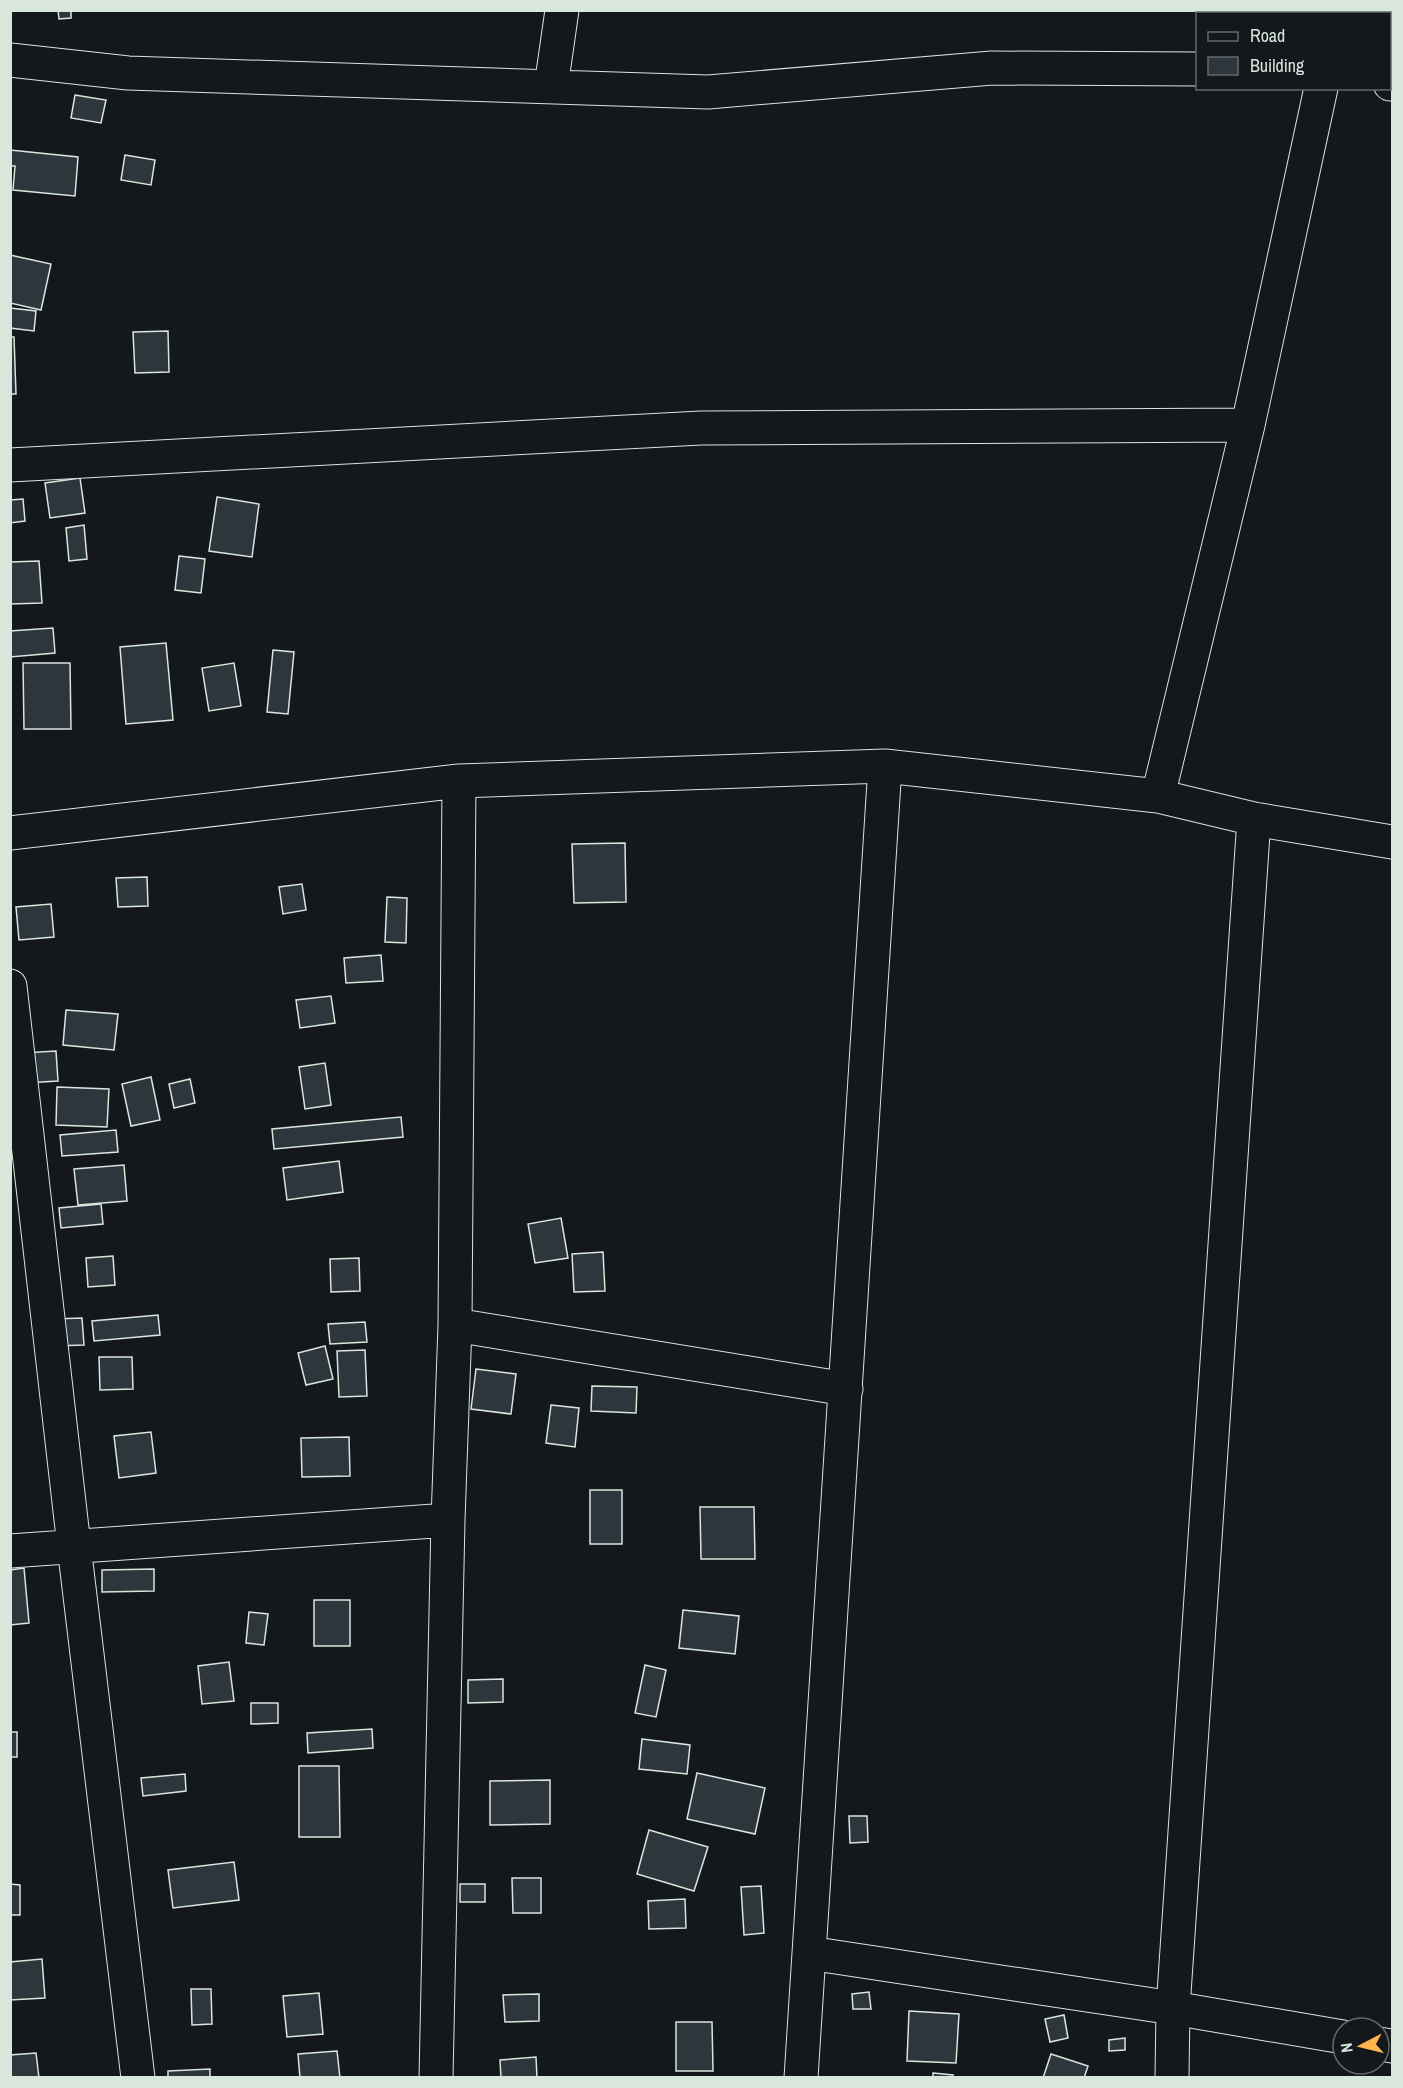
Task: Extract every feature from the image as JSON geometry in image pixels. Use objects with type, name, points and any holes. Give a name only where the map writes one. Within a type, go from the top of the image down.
[{"type":"street","points":[[550,87],[562,10]]},
{"type":"street","points":[[10,60],[128,74],[708,92],[992,68],[1196,69]]},
{"type":"street","points":[[1158,796],[1248,425],[1321,90]]},
{"type":"street","points":[[10,465],[701,428],[1248,425]]},
{"type":"street","points":[[801,2078],[885,766]]},
{"type":"street","points":[[10,833],[459,781],[885,766],[1158,796],[1254,819],[1392,842]]},
{"type":"street","points":[[436,2078],[448,1520],[455,1325],[459,781]]},
{"type":"street","points":[[1172,2078],[1173,2008],[1254,819]]},
{"type":"street","points":[[10,986],[138,2078]]},
{"type":"street","points":[[455,1325],[846,1389]]},
{"type":"street","points":[[10,1551],[448,1520]]},
{"type":"street","points":[[809,1953],[1173,2008],[1331,2035]]},
{"type":"building","points":[[58,10],[71,10],[71,18],[59,19]]},
{"type":"building","points":[[75,95],[106,100],[101,123],[71,118]]},
{"type":"building","points":[[10,150],[78,157],[75,196],[13,190],[15,166],[10,166]]},
{"type":"building","points":[[125,155],[155,160],[151,185],[121,180]]},
{"type":"building","points":[[10,255],[51,264],[41,310],[10,303]]},
{"type":"building","points":[[10,308],[36,311],[34,331],[10,328]]},
{"type":"building","points":[[168,331],[169,372],[135,373],[133,332]]},
{"type":"building","points":[[10,337],[14,337],[16,394],[10,394]]},
{"type":"building","points":[[80,478],[85,513],[50,518],[45,483]]},
{"type":"building","points":[[217,497],[259,504],[252,557],[209,551]]},
{"type":"building","points":[[23,499],[25,521],[10,523],[10,500]]},
{"type":"building","points":[[84,525],[87,559],[69,561],[66,528]]},
{"type":"building","points":[[179,556],[205,559],[201,593],[175,590]]},
{"type":"building","points":[[39,561],[42,603],[10,604],[10,562]]},
{"type":"building","points":[[53,628],[55,653],[10,657],[10,631]]},
{"type":"building","points":[[166,643],[173,720],[126,724],[120,647]]},
{"type":"building","points":[[273,650],[294,652],[288,714],[267,712]]},
{"type":"building","points":[[23,663],[70,663],[71,729],[24,729]]},
{"type":"building","points":[[234,663],[241,706],[209,711],[202,668]]},
{"type":"building","points":[[625,843],[626,902],[574,903],[572,844]]},
{"type":"building","points":[[147,877],[148,906],[118,907],[116,878]]},
{"type":"building","points":[[302,884],[306,910],[283,914],[279,887]]},
{"type":"building","points":[[387,897],[407,898],[406,943],[385,942]]},
{"type":"building","points":[[51,904],[54,937],[19,940],[16,907]]},
{"type":"building","points":[[381,955],[383,981],[346,983],[344,958]]},
{"type":"building","points":[[331,996],[335,1023],[300,1028],[296,1000]]},
{"type":"building","points":[[66,1010],[118,1014],[114,1050],[63,1045]]},
{"type":"building","points":[[56,1051],[58,1081],[25,1083],[23,1053]]},
{"type":"building","points":[[325,1063],[331,1105],[305,1109],[299,1067]]},
{"type":"building","points":[[151,1077],[160,1120],[131,1126],[122,1084]]},
{"type":"building","points":[[190,1079],[195,1103],[174,1108],[169,1084]]},
{"type":"building","points":[[57,1087],[109,1089],[107,1127],[56,1125]]},
{"type":"building","points":[[401,1117],[403,1137],[274,1149],[272,1129]]},
{"type":"building","points":[[116,1130],[118,1152],[62,1156],[60,1135]]},
{"type":"building","points":[[339,1161],[343,1192],[287,1200],[283,1168]]},
{"type":"building","points":[[124,1165],[127,1201],[78,1205],[74,1169]]},
{"type":"building","points":[[101,1204],[103,1224],[61,1228],[59,1208]]},
{"type":"building","points":[[561,1218],[568,1258],[535,1263],[528,1224]]},
{"type":"building","points":[[603,1252],[605,1291],[574,1292],[572,1254]]},
{"type":"building","points":[[113,1256],[115,1285],[88,1287],[86,1258]]},
{"type":"building","points":[[359,1258],[360,1291],[331,1292],[330,1259]]},
{"type":"building","points":[[158,1315],[160,1335],[94,1341],[92,1321]]},
{"type":"building","points":[[82,1318],[84,1345],[54,1346],[52,1319]]},
{"type":"building","points":[[365,1322],[367,1342],[330,1344],[328,1324]]},
{"type":"building","points":[[325,1346],[333,1379],[306,1385],[298,1353]]},
{"type":"building","points":[[365,1350],[367,1396],[339,1397],[337,1351]]},
{"type":"building","points":[[99,1357],[132,1357],[133,1389],[100,1390]]},
{"type":"building","points":[[476,1369],[516,1374],[511,1414],[471,1409]]},
{"type":"building","points":[[592,1386],[637,1387],[636,1413],[591,1411]]},
{"type":"building","points":[[551,1405],[579,1408],[575,1447],[546,1443]]},
{"type":"building","points":[[151,1432],[156,1473],[119,1478],[114,1436]]},
{"type":"building","points":[[349,1437],[350,1476],[302,1477],[301,1438]]},
{"type":"building","points":[[590,1490],[622,1490],[622,1544],[590,1544]]},
{"type":"building","points":[[700,1507],[754,1507],[755,1559],[701,1559]]},
{"type":"building","points":[[24,1568],[29,1623],[10,1625],[10,1570]]},
{"type":"building","points":[[154,1569],[154,1591],[102,1592],[102,1570]]},
{"type":"building","points":[[314,1600],[350,1600],[350,1646],[314,1646]]},
{"type":"building","points":[[683,1610],[739,1616],[735,1654],[679,1648]]},
{"type":"building","points":[[249,1612],[268,1614],[264,1645],[246,1643]]},
{"type":"building","points":[[229,1662],[234,1701],[202,1704],[198,1666]]},
{"type":"building","points":[[645,1665],[666,1670],[656,1717],[635,1713]]},
{"type":"building","points":[[503,1679],[503,1702],[468,1703],[468,1680]]},
{"type":"building","points":[[251,1703],[278,1703],[278,1723],[251,1724]]},
{"type":"building","points":[[372,1729],[373,1748],[308,1753],[307,1733]]},
{"type":"building","points":[[10,1732],[17,1732],[17,1757],[10,1757]]},
{"type":"building","points":[[642,1739],[690,1745],[687,1774],[639,1769]]},
{"type":"building","points":[[299,1766],[339,1766],[340,1837],[299,1837]]},
{"type":"building","points":[[697,1773],[765,1788],[755,1834],[687,1819]]},
{"type":"building","points":[[185,1774],[186,1791],[143,1796],[141,1778]]},
{"type":"building","points":[[550,1780],[550,1824],[490,1825],[490,1781]]},
{"type":"building","points":[[849,1816],[867,1816],[868,1842],[850,1843]]},
{"type":"building","points":[[649,1830],[708,1847],[694,1891],[637,1874]]},
{"type":"building","points":[[234,1862],[239,1900],[173,1908],[168,1870]]},
{"type":"building","points":[[512,1878],[541,1878],[541,1913],[513,1913]]},
{"type":"building","points":[[10,1884],[20,1885],[20,1915],[10,1915]]},
{"type":"building","points":[[460,1884],[485,1884],[485,1902],[460,1902]]},
{"type":"building","points":[[761,1886],[764,1933],[744,1935],[741,1887]]},
{"type":"building","points":[[685,1899],[686,1928],[649,1929],[648,1901]]},
{"type":"building","points":[[42,1959],[45,1998],[10,2000],[10,1962]]},
{"type":"building","points":[[191,1989],[211,1989],[212,2024],[192,2025]]},
{"type":"building","points":[[869,1992],[871,2009],[853,2009],[852,1994]]},
{"type":"building","points":[[319,1993],[323,2034],[287,2037],[283,1996]]},
{"type":"building","points":[[539,1994],[539,2021],[505,2022],[503,1995]]},
{"type":"building","points":[[909,2011],[959,2014],[956,2063],[907,2061]]},
{"type":"building","points":[[1064,2015],[1068,2038],[1050,2042],[1045,2019]]},
{"type":"building","points":[[676,2022],[712,2022],[713,2071],[676,2071]]},
{"type":"building","points":[[1125,2038],[1125,2050],[1109,2051],[1109,2040]]},
{"type":"building","points":[[337,2051],[340,2078],[300,2078],[298,2054]]},
{"type":"building","points":[[36,2053],[39,2078],[10,2078],[10,2055]]},
{"type":"building","points":[[1051,2054],[1088,2066],[1084,2078],[1043,2078]]},
{"type":"building","points":[[536,2057],[537,2078],[501,2078],[500,2060]]},
{"type":"building","points":[[210,2069],[210,2078],[168,2078],[168,2071]]},
{"type":"building","points":[[933,2073],[953,2075],[952,2078],[933,2078]]}]
